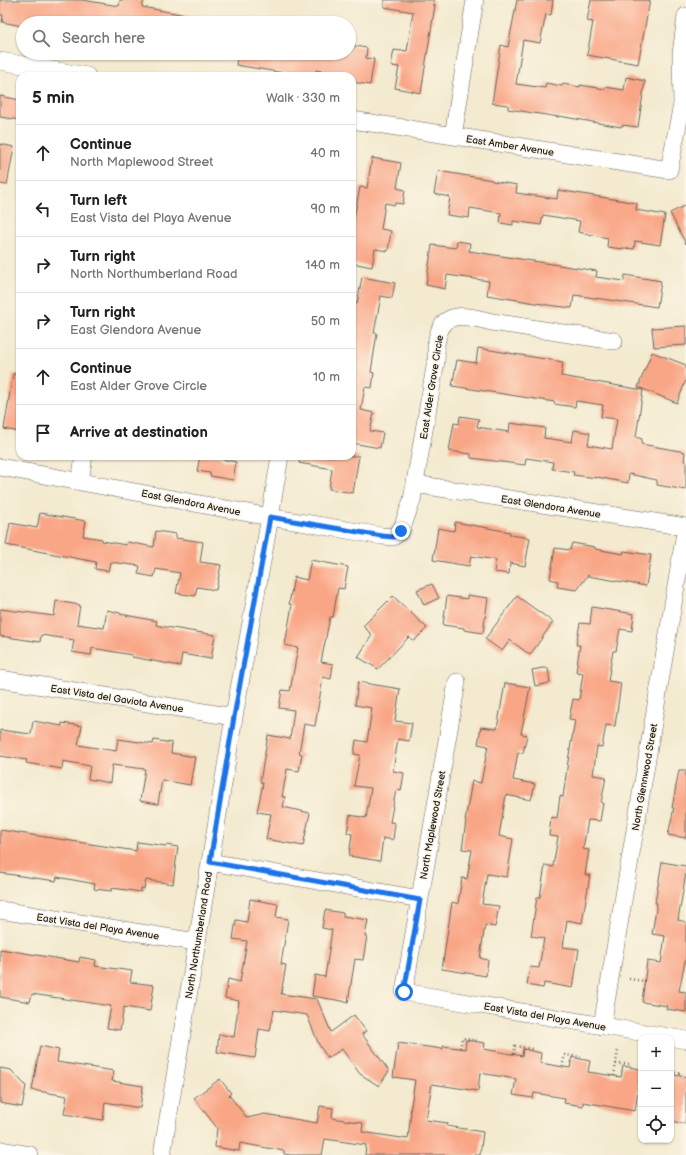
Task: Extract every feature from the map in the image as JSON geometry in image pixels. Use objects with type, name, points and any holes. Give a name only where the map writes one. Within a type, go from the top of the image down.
[{"type":"street","points":[[453,136],[475,0]]},
{"type":"street","name":"East Amber Avenue","points":[[356,121],[669,170],[682,104],[681,54],[686,16]]},
{"type":"street","points":[[0,61],[64,72]]},
{"type":"street","name":"East Alder Grove Circle","points":[[382,536],[393,537],[401,531],[412,500],[436,361],[436,340],[441,327],[446,322],[457,316],[472,316],[492,322],[614,342]]},
{"type":"street","points":[[80,481],[83,460]]},
{"type":"street","name":"North Northumberland Road","points":[[162,1155],[196,942],[279,460]]},
{"type":"street","name":"East Glendora Avenue","points":[[0,467],[270,517],[382,536]]},
{"type":"street","name":"East Glendora Avenue","points":[[415,484],[686,528]]},
{"type":"street","name":"North Glennwood Street","points":[[602,1026],[686,528]]},
{"type":"street","name":"East Vista del Gaviota Avenue","points":[[0,679],[234,717]]},
{"type":"street","name":"North Maplewood Street","points":[[404,992],[457,682]]},
{"type":"street","points":[[210,862],[420,900]]},
{"type":"street","name":"East Vista del Playa Avenue","points":[[0,910],[196,942]]},
{"type":"street","name":"East Vista del Playa Avenue","points":[[404,992],[686,1040]]},
{"type":"street","points":[[0,1150],[30,1155]]},
{"type":"path","points":[[629,979],[644,981]]},
{"type":"path","points":[[460,1048],[462,1038],[479,1040]]},
{"type":"path","points":[[514,1054],[515,1046],[532,1049]]},
{"type":"path","points":[[614,1076],[618,1050]]},
{"type":"path","points":[[562,1067],[564,1055],[581,1058]]},
{"type":"path","points":[[616,1064],[632,1064]]},
{"type":"path","points":[[674,1072],[683,1074]]},
{"type":"building","points":[[0,0],[82,0],[119,6],[120,0],[144,0],[142,7],[191,16],[16,16],[16,25],[2,22],[3,15],[0,15]]},
{"type":"building","points":[[384,0],[434,0],[433,5],[435,5],[421,93],[395,88],[399,67],[391,66],[394,50],[407,51],[413,12],[384,7]]},
{"type":"building","points":[[517,0],[553,0],[551,15],[546,14],[540,43],[523,40],[516,84],[545,88],[546,83],[562,86],[563,84],[580,87],[580,85],[624,90],[626,77],[645,81],[638,127],[622,125],[621,127],[508,109],[508,105],[492,103],[501,45],[508,47]]},
{"type":"building","points":[[591,0],[650,0],[638,64],[587,55],[593,22],[587,21]]},
{"type":"building","points":[[356,46],[367,48],[366,58],[374,59],[370,85],[356,83],[356,72],[328,72],[316,70],[316,72],[278,72],[236,65],[237,60],[356,60]]},
{"type":"building","points":[[0,96],[16,99],[16,119],[0,117]]},
{"type":"building","points":[[0,144],[14,147],[7,185],[0,184]]},
{"type":"building","points":[[372,158],[401,163],[397,188],[405,190],[403,204],[395,203],[395,205],[385,203],[381,229],[391,231],[388,251],[375,249],[372,267],[356,264],[356,208],[360,187],[367,188]]},
{"type":"building","points":[[438,171],[517,185],[516,193],[557,199],[558,190],[637,203],[636,210],[665,215],[660,245],[635,241],[634,249],[607,247],[608,238],[578,232],[580,221],[543,215],[541,225],[513,221],[513,225],[500,223],[501,213],[470,208],[469,218],[447,215],[450,197],[434,194]]},
{"type":"building","points":[[686,205],[686,244],[670,213]]},
{"type":"building","points":[[457,241],[470,243],[469,251],[597,271],[596,277],[624,281],[625,275],[661,281],[657,307],[574,295],[572,308],[548,305],[487,295],[489,281],[447,275],[445,289],[426,285],[432,245],[456,248]]},
{"type":"building","points":[[362,277],[395,283],[392,298],[381,296],[374,333],[377,333],[371,372],[374,373],[372,388],[365,387],[361,410],[374,413],[370,431],[383,433],[380,448],[356,444],[357,304]]},
{"type":"building","points":[[686,326],[686,345],[654,347],[652,328]]},
{"type":"building","points":[[478,348],[563,362],[561,376],[643,390],[636,437],[642,439],[641,444],[685,452],[684,461],[686,461],[686,490],[657,485],[657,480],[629,474],[628,483],[597,477],[573,475],[574,472],[552,469],[553,462],[526,458],[525,465],[471,458],[471,454],[449,451],[454,423],[459,424],[460,416],[479,419],[477,427],[509,432],[510,423],[545,428],[544,438],[572,442],[574,430],[590,433],[588,445],[612,449],[617,419],[601,417],[603,405],[576,401],[575,407],[554,404],[555,402],[452,386],[457,360],[476,363]]},
{"type":"building","points":[[652,352],[686,365],[686,380],[677,403],[638,387]]},
{"type":"building","points":[[13,374],[16,374],[16,431],[4,429]]},
{"type":"building","points":[[356,456],[359,456],[353,493],[329,489],[332,469],[299,463],[299,460],[356,460]]},
{"type":"building","points":[[199,460],[226,460],[236,462],[233,480],[210,476],[210,473],[197,471]]},
{"type":"building","points":[[40,513],[86,521],[83,536],[102,539],[102,541],[126,545],[127,542],[154,547],[156,531],[176,534],[176,538],[203,542],[200,562],[221,565],[216,590],[197,587],[195,596],[176,593],[180,573],[156,569],[154,577],[138,574],[140,566],[110,562],[108,571],[95,569],[96,562],[6,545],[10,523],[37,528]]},
{"type":"building","points":[[455,522],[510,532],[510,535],[530,538],[525,566],[510,563],[509,574],[494,572],[496,560],[471,556],[469,566],[433,560],[438,528],[454,531]]},
{"type":"building","points":[[572,543],[623,554],[624,551],[651,555],[646,586],[588,575],[577,590],[557,587],[558,581],[550,579],[555,548],[570,550]]},
{"type":"building","points":[[311,560],[348,567],[344,589],[338,588],[333,617],[330,617],[321,662],[333,664],[331,679],[323,677],[315,726],[304,724],[299,753],[302,754],[299,771],[287,769],[282,797],[285,797],[283,807],[310,813],[303,846],[266,839],[271,814],[257,812],[263,783],[260,782],[268,735],[290,739],[294,710],[279,708],[282,690],[290,691],[298,648],[285,645],[292,605],[289,604],[294,577],[307,580]]},
{"type":"building","points":[[432,584],[439,598],[424,605],[417,590]]},
{"type":"building","points":[[467,595],[488,598],[483,633],[443,625],[447,596],[467,599]]},
{"type":"building","points":[[393,596],[427,628],[414,641],[409,637],[378,669],[358,657],[372,635],[363,626]]},
{"type":"building","points":[[517,596],[553,622],[530,655],[510,640],[502,651],[485,639]]},
{"type":"building","points":[[56,601],[80,605],[77,624],[104,628],[107,610],[157,621],[156,625],[160,626],[215,635],[211,659],[182,654],[180,666],[92,648],[91,655],[72,652],[74,640],[41,635],[40,642],[0,636],[0,609],[54,616]]},
{"type":"building","points":[[592,607],[634,614],[632,631],[620,629],[616,651],[613,651],[608,681],[621,683],[615,726],[606,725],[602,747],[597,746],[593,775],[606,777],[601,803],[603,803],[600,821],[588,820],[583,849],[589,850],[585,875],[590,875],[582,923],[567,920],[563,947],[579,949],[573,988],[544,983],[543,988],[527,985],[530,967],[539,968],[544,938],[531,936],[537,897],[540,897],[545,865],[553,867],[558,837],[549,836],[551,817],[557,818],[560,796],[563,797],[575,720],[569,719],[573,699],[579,700],[583,673],[576,672],[580,645],[576,645],[580,623],[590,624]]},
{"type":"building","points":[[548,668],[550,683],[535,686],[532,670]]},
{"type":"building","points":[[358,682],[400,689],[395,721],[412,723],[409,741],[398,739],[393,771],[404,773],[401,791],[396,790],[390,822],[395,823],[393,840],[383,838],[380,861],[349,856],[352,834],[347,833],[350,815],[366,818],[371,788],[354,786],[360,755],[354,754],[356,740],[367,742],[372,708],[355,705]]},
{"type":"building","points":[[505,683],[530,687],[521,734],[527,735],[523,753],[518,752],[513,780],[535,784],[531,800],[506,795],[499,836],[513,839],[507,877],[487,874],[482,904],[499,906],[495,927],[485,925],[480,958],[488,960],[486,976],[442,969],[452,902],[458,904],[462,878],[467,879],[472,850],[462,849],[472,781],[481,783],[488,746],[478,744],[481,727],[497,729]]},
{"type":"building","points":[[33,721],[62,726],[62,723],[82,726],[78,745],[116,751],[118,739],[153,744],[154,740],[172,743],[171,753],[195,757],[190,785],[162,780],[158,804],[140,801],[145,769],[112,765],[110,783],[88,779],[90,766],[63,761],[62,769],[26,763],[27,760],[0,756],[0,730],[31,734]]},
{"type":"building","points":[[679,770],[686,770],[686,838],[668,835],[674,808],[672,808]]},
{"type":"building","points":[[0,830],[136,851],[137,842],[178,847],[173,884],[146,880],[144,889],[141,888],[141,892],[112,888],[112,891],[94,889],[95,884],[57,877],[56,881],[0,873]]},
{"type":"building","points":[[662,862],[686,866],[678,920],[686,922],[686,961],[679,991],[686,992],[686,1012],[666,1009],[667,1006],[642,1002],[647,961],[661,963],[665,936],[652,934],[657,903],[655,903]]},
{"type":"building","points":[[250,899],[278,904],[276,917],[288,919],[281,964],[286,965],[281,994],[317,999],[331,1032],[354,1015],[366,1031],[362,1034],[389,1071],[379,1086],[360,1074],[342,1049],[328,1058],[319,1045],[307,1015],[274,1010],[270,1031],[259,1029],[255,1058],[217,1052],[219,1034],[234,1037],[239,1001],[225,998],[228,979],[240,982],[247,941],[233,939],[236,920],[247,922]]},
{"type":"building","points":[[325,910],[343,913],[343,916],[368,920],[363,960],[355,959],[348,1002],[312,996],[315,975],[325,977],[332,930],[322,928]]},
{"type":"building","points":[[0,949],[79,962],[80,957],[96,960],[95,966],[132,971],[130,982],[154,985],[150,1011],[124,1007],[120,1030],[107,1028],[111,1006],[32,994],[30,1002],[0,997]]},
{"type":"building","points":[[466,1040],[485,1043],[484,1049],[522,1056],[523,1049],[541,1053],[540,1063],[570,1068],[572,1057],[590,1061],[588,1072],[621,1077],[623,1066],[638,1068],[638,1090],[635,1111],[583,1102],[583,1106],[564,1103],[565,1098],[534,1093],[533,1098],[513,1095],[516,1079],[480,1073],[478,1091],[432,1084],[426,1120],[448,1123],[447,1126],[483,1132],[480,1155],[365,1155],[366,1145],[325,1139],[322,1155],[291,1155],[284,1154],[284,1151],[240,1143],[239,1151],[215,1147],[217,1128],[194,1098],[220,1079],[231,1093],[229,1095],[247,1118],[265,1114],[317,1123],[320,1106],[333,1108],[332,1118],[363,1123],[362,1132],[408,1139],[415,1080],[393,1077],[398,1043],[443,1049],[443,1046],[465,1049]]},
{"type":"building","points":[[40,1046],[59,1050],[57,1062],[114,1071],[112,1081],[143,1086],[140,1108],[105,1102],[103,1120],[64,1114],[67,1096],[32,1090]]},
{"type":"building","points":[[0,1068],[11,1070],[26,1086],[22,1107],[0,1103]]},
{"type":"building","points":[[674,1075],[686,1077],[685,1124],[674,1122]]},
{"type":"route","points":[[401,531],[393,537],[382,536],[270,517],[210,862],[420,900],[404,992]]}]
